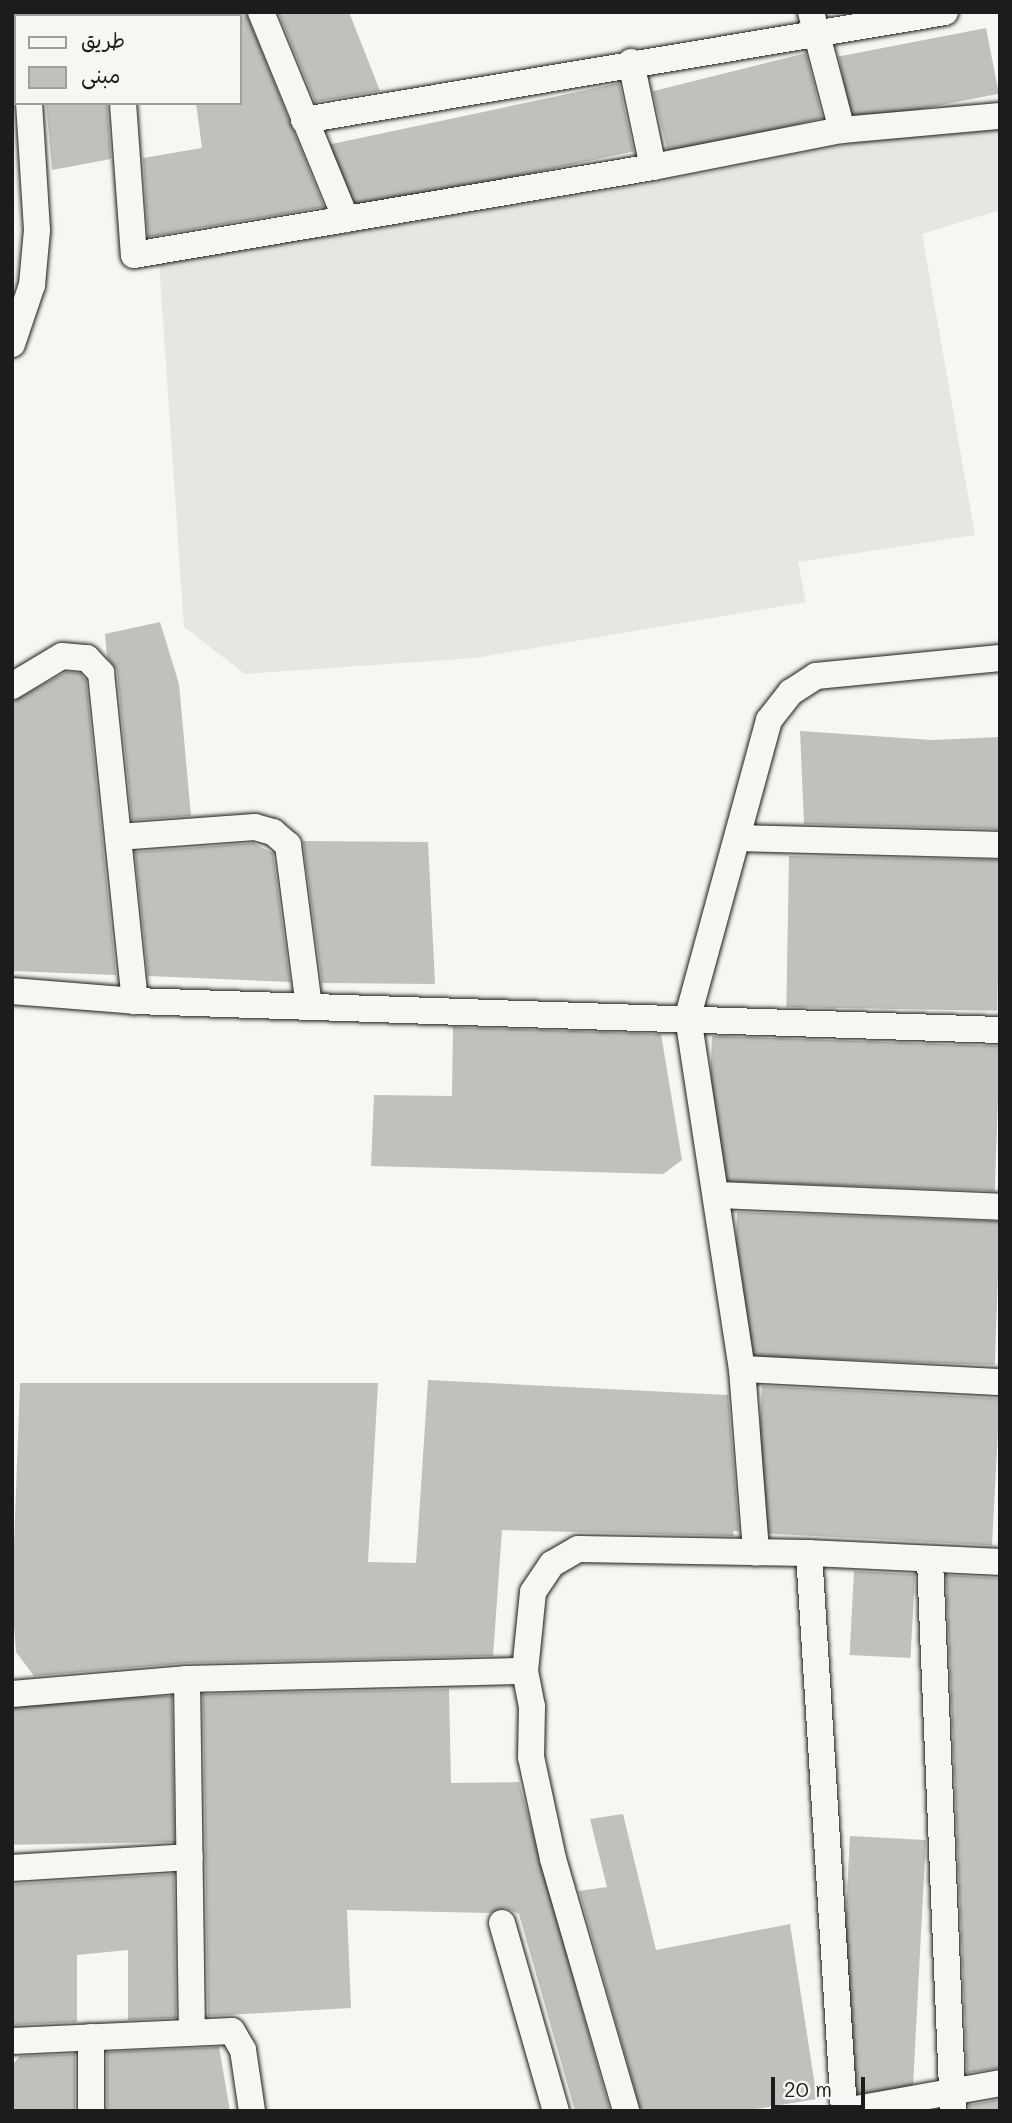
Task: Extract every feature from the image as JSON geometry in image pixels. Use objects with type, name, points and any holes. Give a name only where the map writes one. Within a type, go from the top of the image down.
[{"type":"street","points":[[261,12],[346,219]]},
{"type":"street","points":[[304,120],[631,62],[813,21],[945,12]]},
{"type":"street","points":[[813,21],[842,130]]},
{"type":"street","points":[[631,62],[653,167]]},
{"type":"street","points":[[12,344],[32,285],[37,230],[24,158],[29,105]]},
{"type":"street","points":[[123,105],[135,255],[653,167],[842,130],[1000,116]]},
{"type":"street","points":[[12,686],[62,656],[87,658],[101,673],[135,1001]]},
{"type":"street","points":[[757,1552],[742,1369],[719,1195],[688,1017],[740,838],[769,720],[790,692],[816,676],[1000,657]]},
{"type":"street","points":[[118,837],[255,827],[273,832],[288,845],[309,1007]]},
{"type":"street","points":[[740,838],[1000,845]]},
{"type":"street","points":[[12,991],[135,1001],[688,1017],[1000,1030]]},
{"type":"street","points":[[719,1195],[1000,1207]]},
{"type":"street","points":[[742,1369],[1000,1382]]},
{"type":"street","points":[[626,2111],[553,1859],[531,1757],[532,1706],[525,1671],[533,1592],[552,1564],[578,1549],[809,1553],[930,1561],[1000,1562]]},
{"type":"street","points":[[809,1553],[845,2111],[952,2101],[1000,2082]]},
{"type":"street","points":[[930,1561],[952,2101]]},
{"type":"street","points":[[12,1695],[187,1679],[525,1671]]},
{"type":"street","points":[[187,1679],[192,2031]]},
{"type":"street","points":[[12,1868],[190,1857]]},
{"type":"street","points":[[502,1923],[556,2111]]},
{"type":"street","points":[[12,2041],[232,2031],[243,2050],[252,2111]]},
{"type":"street","points":[[91,2037],[91,2111]]},
{"type":"shaded area","points":[[1000,115],[1000,210],[922,234],[975,535],[798,562],[806,602],[475,658],[245,674],[184,627],[159,263],[654,183]]},
{"type":"building","points":[[246,12],[324,207],[148,237],[143,158],[202,148],[196,105],[242,105],[240,14]]},
{"type":"building","points":[[278,12],[349,12],[380,91],[315,102]]},
{"type":"building","points":[[986,28],[999,94],[852,122],[839,57]]},
{"type":"building","points":[[806,53],[822,118],[669,156],[653,91]]},
{"type":"building","points":[[619,83],[634,151],[344,213],[329,145]]},
{"type":"building","points":[[46,105],[107,105],[111,159],[52,170]]},
{"type":"building","points":[[160,622],[179,684],[191,816],[132,820],[117,671],[107,657],[105,634]]},
{"type":"building","points":[[66,672],[80,673],[86,680],[116,975],[12,971],[12,702]]},
{"type":"building","points":[[800,731],[932,740],[1000,737],[1000,829],[804,824]]},
{"type":"building","points":[[303,841],[428,842],[435,984],[322,983]]},
{"type":"building","points":[[253,843],[273,853],[290,982],[148,976],[135,852]]},
{"type":"building","points":[[789,856],[1000,860],[997,1011],[786,1007]]},
{"type":"building","points":[[453,1027],[661,1034],[682,1160],[663,1174],[371,1166],[374,1095],[452,1096]]},
{"type":"building","points":[[712,1036],[1000,1046],[995,1191],[707,1181]]},
{"type":"building","points":[[737,1212],[1000,1221],[995,1365],[732,1356]]},
{"type":"building","points":[[428,1380],[728,1395],[739,1531],[733,1531],[734,1536],[502,1530],[493,1656],[187,1663],[34,1676],[16,1652],[12,1599],[20,1383],[378,1383],[368,1562],[416,1563]]},
{"type":"building","points":[[762,1386],[1000,1398],[992,1545],[754,1533]]},
{"type":"building","points":[[854,1571],[915,1574],[911,1658],[850,1655]]},
{"type":"building","points":[[946,1575],[1000,1578],[1000,2068],[967,2073]]},
{"type":"building","points":[[449,1689],[451,1783],[519,1782],[610,2111],[575,2111],[519,1914],[505,1908],[490,1913],[347,1910],[351,2008],[208,2016],[203,1694]]},
{"type":"building","points":[[172,1696],[175,1842],[14,1845],[12,1699]]},
{"type":"building","points":[[623,1814],[656,1950],[790,1924],[817,2099],[744,2111],[641,2111],[579,1891],[607,1887],[590,1819]]},
{"type":"building","points":[[850,1836],[926,1840],[912,2096],[837,2092]]},
{"type":"building","points":[[174,1874],[176,2018],[128,2020],[128,1950],[77,1955],[77,2022],[12,2025],[12,1884]]},
{"type":"building","points":[[219,2047],[230,2111],[107,2111],[107,2052]]},
{"type":"building","points":[[75,2054],[75,2111],[12,2111],[12,2065],[20,2056]]},
{"type":"building","points":[[1000,2099],[1000,2111],[969,2111],[969,2105]]}]
